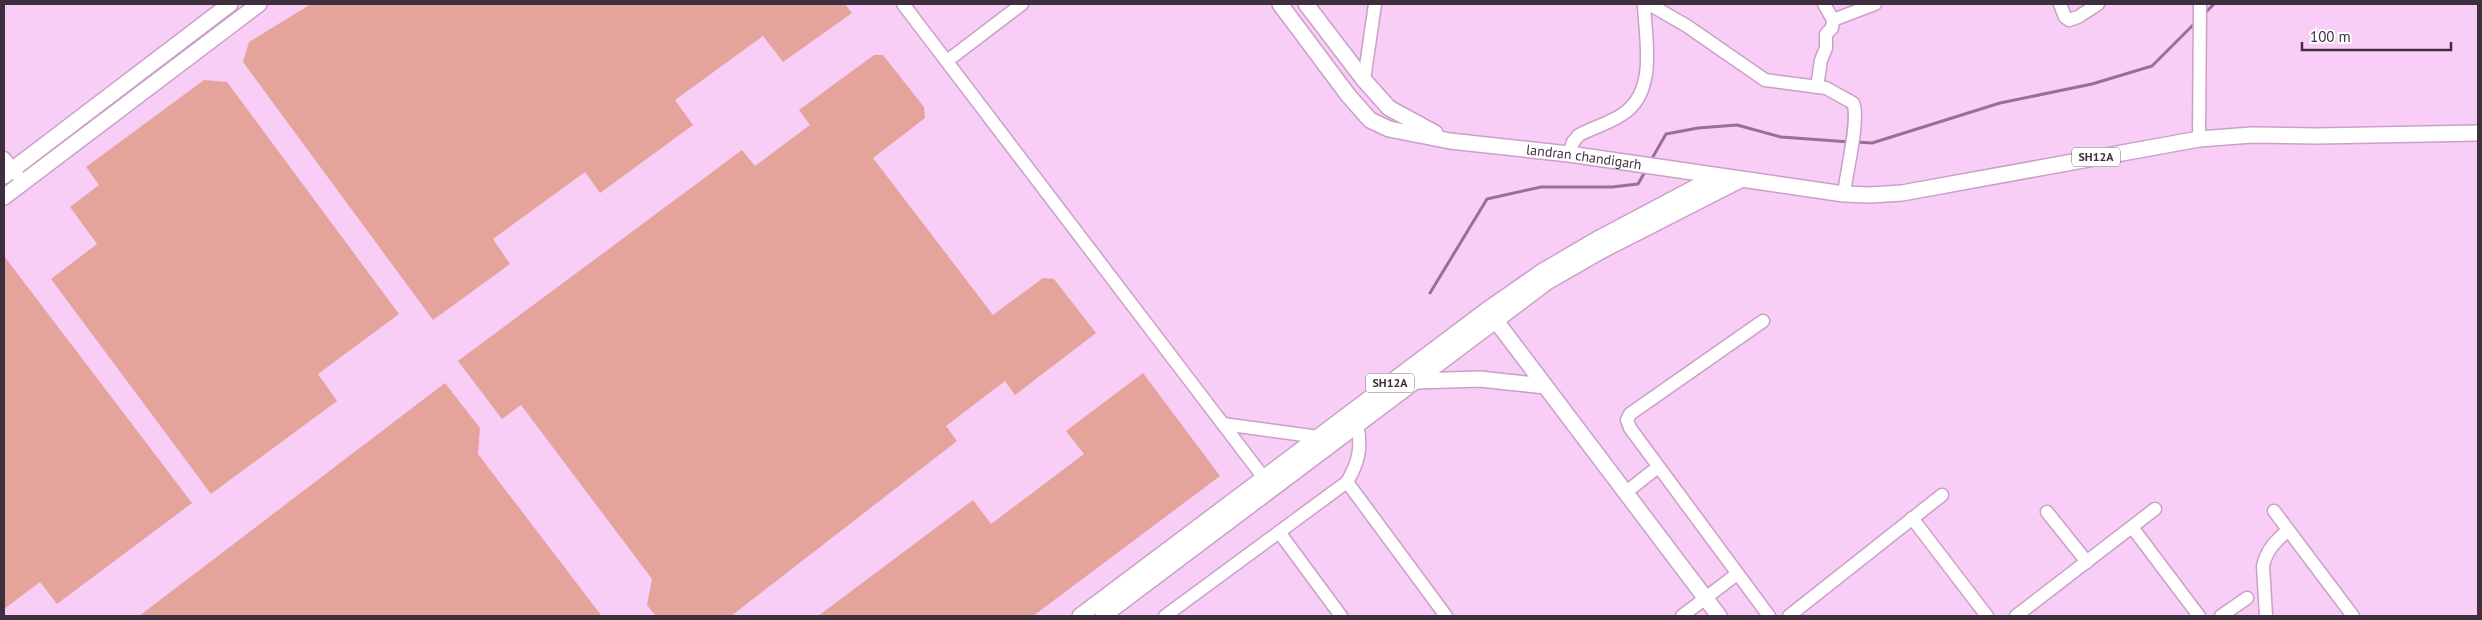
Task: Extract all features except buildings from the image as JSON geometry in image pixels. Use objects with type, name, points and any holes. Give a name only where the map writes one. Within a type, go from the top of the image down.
[{"type":"main road","points":[[7,168],[230,4]]},
{"type":"main road","points":[[5,193],[23,182],[259,4]]},
{"type":"main road","name":"landran chandigarh","points":[[1280,4],[1348,95],[1370,120],[1388,129],[1450,141],[1569,154],[1717,176]]},
{"type":"main road","points":[[1306,4],[1364,80],[1389,108],[1450,141]]},
{"type":"main road","name":"SH12A","points":[[1080,616],[1268,483],[1357,424],[1415,381],[1491,315],[1558,262],[1717,176],[1844,194],[1870,195],[1902,193],[2198,140],[2252,135],[2318,136],[2478,133]]},
{"type":"main road","name":"SH12A","points":[[1103,616],[1268,483],[1319,437],[1491,315],[1601,251],[1740,180]]},
{"type":"main road","points":[[1491,315],[1719,616]]},
{"type":"main road","points":[[1415,381],[1480,379],[1544,386]]},
{"type":"street","points":[[903,4],[1268,483]]},
{"type":"street","points":[[947,61],[1022,4]]},
{"type":"street","points":[[1364,80],[1375,4]]},
{"type":"street","points":[[1569,154],[1573,142],[1579,135],[1628,111],[1637,98],[1646,72],[1644,4]]},
{"type":"street","points":[[1649,4],[1687,26],[1765,80],[1826,88],[1853,103],[1855,107],[1852,145],[1844,194]]},
{"type":"street","points":[[1817,87],[1826,48],[1826,34],[1832,28],[1833,20],[1824,4]]},
{"type":"street","points":[[1833,20],[1875,4]]},
{"type":"street","points":[[2060,4],[2065,17],[2069,20],[2083,14],[2098,4]]},
{"type":"street","points":[[2198,140],[2200,8]]},
{"type":"street","points":[[7,168],[23,182]]},
{"type":"street","points":[[1763,321],[1628,416],[1630,428],[1769,616]]},
{"type":"street","points":[[1223,424],[1319,437]]},
{"type":"street","points":[[1165,616],[1347,482],[1357,466],[1360,452],[1357,424]]},
{"type":"street","points":[[1625,493],[1658,467]]},
{"type":"street","points":[[1347,482],[1446,616]]},
{"type":"street","points":[[1789,616],[1942,495]]},
{"type":"street","points":[[2016,616],[2155,509]]},
{"type":"street","points":[[2274,511],[2352,616]]},
{"type":"street","points":[[2047,512],[2087,562]]},
{"type":"street","points":[[1912,518],[1987,616]]},
{"type":"street","points":[[2132,527],[2199,616]]},
{"type":"street","points":[[2266,616],[2263,566],[2268,549],[2287,531]]},
{"type":"street","points":[[1279,532],[1341,616]]},
{"type":"street","points":[[1682,616],[1737,574]]},
{"type":"street","points":[[2221,616],[2247,598]]},
{"type":"shaded area","points":[[311,4],[845,4],[852,13],[783,62],[763,36],[675,100],[693,125],[600,193],[585,172],[493,239],[510,264],[433,320],[243,62],[249,42]]},
{"type":"shaded area","points":[[874,55],[883,55],[924,107],[925,118],[873,158],[993,315],[1043,278],[1054,279],[1096,333],[1015,395],[1005,381],[946,426],[957,441],[731,616],[656,616],[647,605],[652,579],[521,405],[502,419],[458,361],[742,150],[755,166],[810,125],[799,110]]},
{"type":"shaded area","points":[[204,80],[227,82],[399,314],[318,374],[337,401],[211,494],[51,279],[97,244],[70,207],[99,185],[86,167]]},
{"type":"shaded area","points":[[4,256],[192,503],[57,604],[40,582],[4,609]]},
{"type":"shaded area","points":[[1143,373],[1220,476],[1033,616],[818,616],[973,500],[991,524],[1084,454],[1066,431]]},
{"type":"shaded area","points":[[445,383],[480,428],[478,454],[601,615],[605,616],[139,616]]},
{"type":"waterway","points":[[2204,14],[2214,4]]},
{"type":"waterway","points":[[1856,142],[1872,143],[2000,103],[2092,84],[2152,66],[2196,22]]},
{"type":"waterway","points":[[1650,162],[1666,134],[1698,128],[1737,125],[1781,137],[1850,142]]},
{"type":"waterway","points":[[1430,293],[1487,199],[1541,187],[1612,187],[1638,184],[1646,170]]}]
